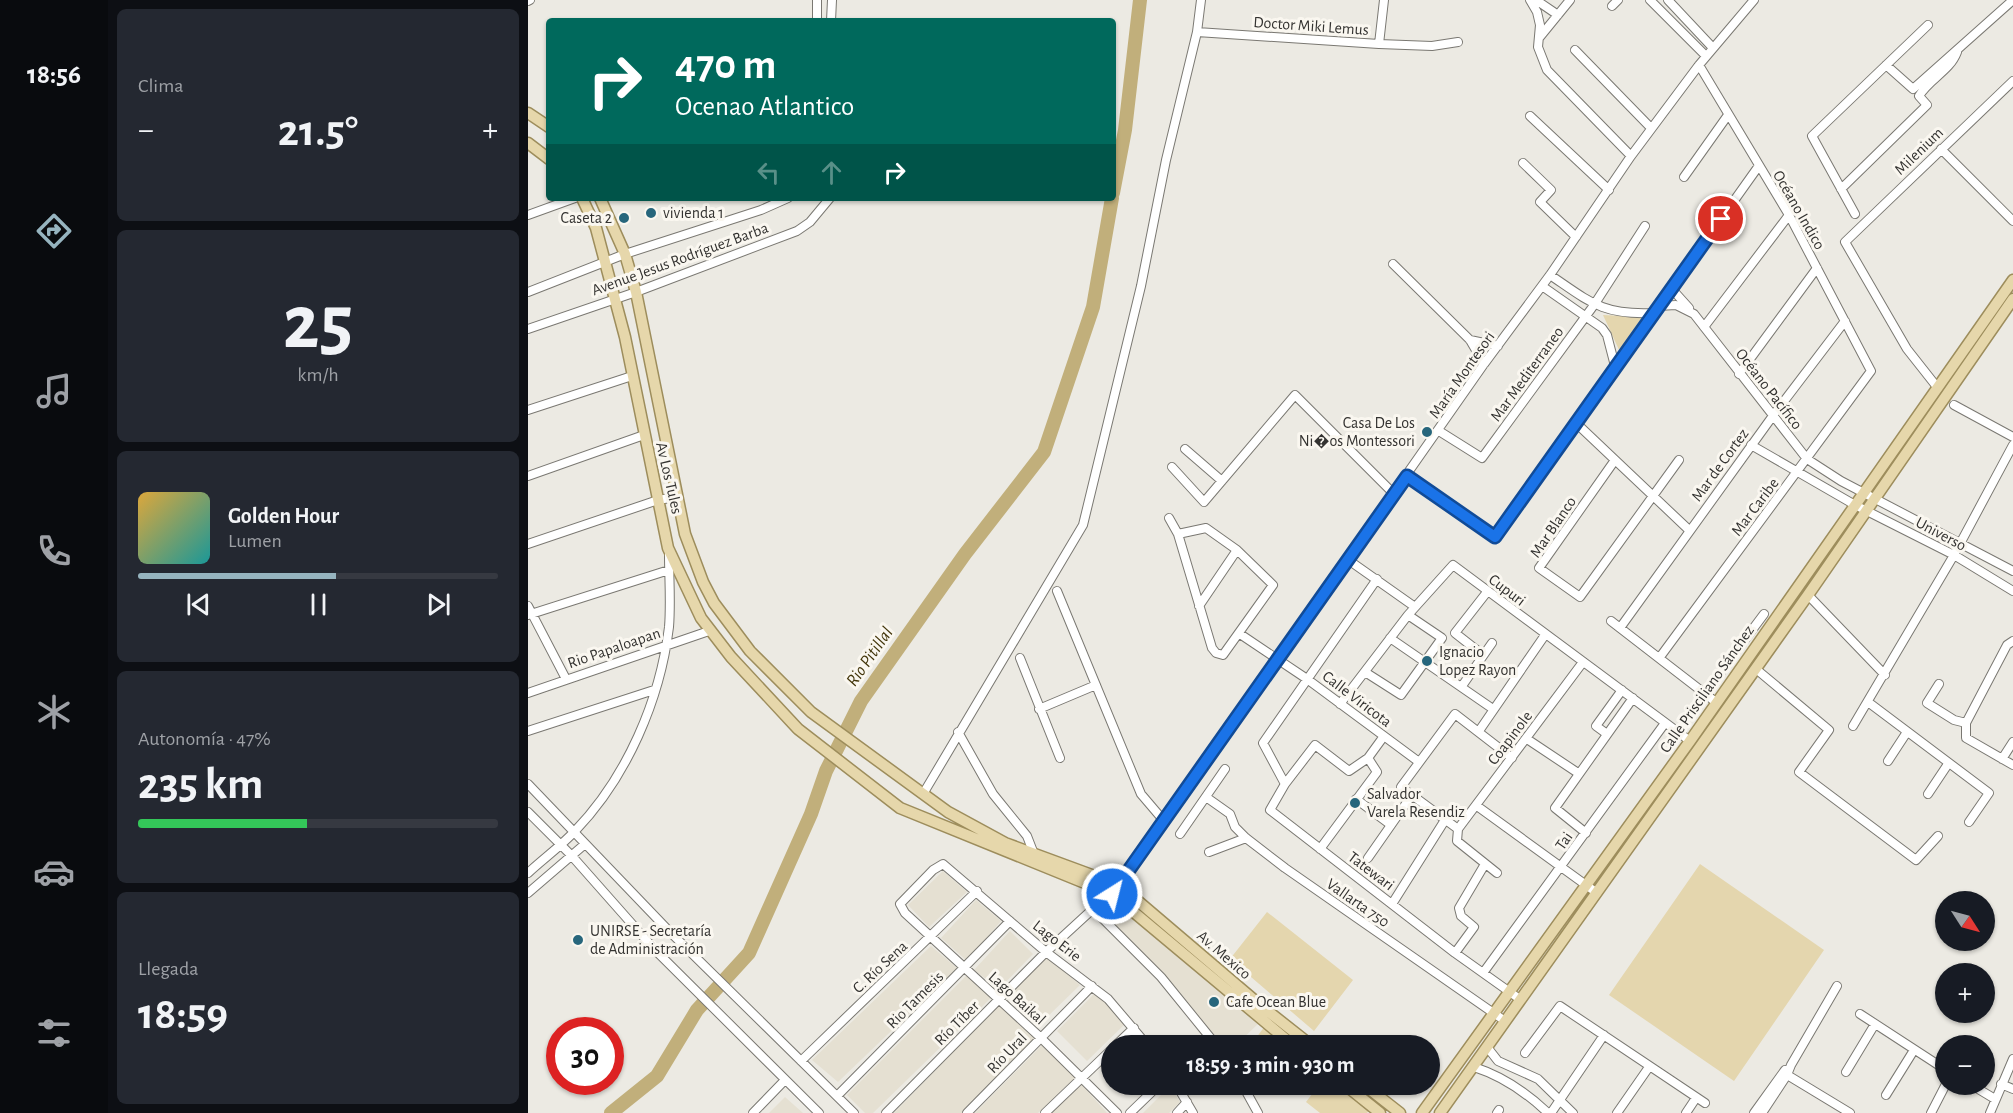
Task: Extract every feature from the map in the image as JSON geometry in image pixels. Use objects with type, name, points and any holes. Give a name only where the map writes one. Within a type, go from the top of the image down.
[{"type":"main road","points":[[528,113],[546,125]]},
{"type":"main road","points":[[528,143],[546,157]]},
{"type":"main road","name":"Av Los Tules","points":[[583,201],[596,228],[606,262],[668,548],[709,631],[802,732],[900,808],[1116,890]]},
{"type":"main road","name":"Av Los Tules","points":[[601,201],[625,254],[636,292],[676,497],[694,561],[714,603],[750,651],[811,712],[919,791],[975,827],[1116,890]]},
{"type":"main road","name":"Calle Prisciliano Sánchez","points":[[1440,1113],[1521,1000],[1716,703],[2013,280]]},
{"type":"main road","name":"Calle Prisciliano Sánchez","points":[[1422,1113],[1756,669],[2013,299]]},
{"type":"main road","name":"Av. Mexico","points":[[1116,890],[1281,1035]]},
{"type":"main road","name":"Av. Mexico","points":[[1116,890],[1298,1035]]},
{"type":"main road","points":[[1358,1095],[1380,1113]]},
{"type":"main road","points":[[1377,1095],[1400,1113]]},
{"type":"street","points":[[817,0],[817,18]]},
{"type":"street","points":[[831,18],[832,0]]},
{"type":"street","points":[[919,791],[978,704],[1008,646],[1083,525],[1105,439],[1197,32],[1201,0]]},
{"type":"street","name":"Doctor Miki Lemus","points":[[1197,32],[1379,44],[1384,0]]},
{"type":"street","points":[[1530,0],[1538,19],[1538,47],[1547,70],[1631,156]]},
{"type":"street","points":[[1536,0],[1558,15]]},
{"type":"street","points":[[1539,38],[1570,0]]},
{"type":"street","points":[[1650,0],[1706,56]]},
{"type":"street","points":[[1668,0],[1713,48]]},
{"type":"street","name":"María Montesori","points":[[1046,952],[1116,890],[1484,364],[1550,275],[1631,156],[1706,56],[1754,0]]},
{"type":"street","points":[[1886,65],[1913,89],[2013,0]]},
{"type":"street","points":[[1855,213],[1812,136],[1928,25]]},
{"type":"street","points":[[1379,44],[1432,46],[1458,42]]},
{"type":"street","points":[[1575,50],[1652,129]]},
{"type":"street","points":[[1841,189],[1927,105],[1919,96],[1924,87],[1954,61],[1957,52]]},
{"type":"street","name":"Océano Indico","points":[[1699,65],[1758,166],[1790,215],[1871,371]]},
{"type":"street","name":"Milenium","points":[[1937,387],[1907,349],[1845,242],[2013,81]]},
{"type":"street","points":[[1684,177],[1728,115]]},
{"type":"street","points":[[1530,116],[1609,190]]},
{"type":"street","points":[[1941,149],[2013,221]]},
{"type":"street","points":[[1523,163],[1551,190],[1540,202],[1575,237]]},
{"type":"street","points":[[1407,476],[1495,537],[1758,166]]},
{"type":"street","points":[[528,215],[567,201]]},
{"type":"street","name":"Avenue Jesus Rodríguez Barba","points":[[528,292],[625,254],[761,210],[782,201]]},
{"type":"street","name":"Avenue Jesus Rodríguez Barba","points":[[528,329],[636,292],[797,231],[810,222],[828,201]]},
{"type":"street","points":[[1704,327],[1790,215]]},
{"type":"street","name":"Mar Mediterraneo","points":[[1439,431],[1482,458],[1586,317],[1645,226]]},
{"type":"street","points":[[1393,264],[1470,340],[1484,364]]},
{"type":"street","points":[[1739,374],[1817,268]]},
{"type":"street","points":[[1550,275],[1594,305],[1622,313],[1655,310],[1676,305],[1694,314]]},
{"type":"street","points":[[1542,286],[1607,335],[1615,366]]},
{"type":"street","name":"Océano Pacífico","points":[[1671,288],[1694,314],[1807,459],[1863,493]]},
{"type":"street","name":"Mar de Cortez","points":[[1620,628],[1751,445],[1845,321]]},
{"type":"street","points":[[1470,340],[1498,346]]},
{"type":"street","name":"Mar Caribe","points":[[1660,657],[1871,371]]},
{"type":"street","points":[[528,410],[632,376]]},
{"type":"street","points":[[1172,467],[1204,502],[1295,394],[1394,494]]},
{"type":"street","points":[[1954,405],[2013,437]]},
{"type":"street","points":[[1575,422],[1689,530]]},
{"type":"street","points":[[528,476],[644,435]]},
{"type":"street","points":[[1751,445],[1855,505]]},
{"type":"street","points":[[1853,726],[1954,555],[2013,445]]},
{"type":"street","points":[[1185,449],[1222,481]]},
{"type":"street","name":"Mar Blanco","points":[[1615,460],[1539,568],[1580,597],[1654,495]]},
{"type":"street","points":[[1654,495],[1679,460]]},
{"type":"street","name":"Universo","points":[[1863,493],[2013,571]]},
{"type":"street","points":[[528,544],[658,500],[676,497]]},
{"type":"street","name":"Universo","points":[[1855,505],[2012,587]]},
{"type":"street","points":[[1169,518],[1178,534],[1199,606],[1216,653],[1223,655],[1273,585],[1238,550],[1206,528],[1178,534]]},
{"type":"street","points":[[528,873],[575,831],[619,772],[637,739],[654,690],[666,644],[668,548]]},
{"type":"street","points":[[1199,606],[1238,550]]},
{"type":"street","points":[[1347,559],[1415,607]]},
{"type":"street","name":"Cupuri","points":[[1340,704],[1408,615],[1453,565],[1690,741]]},
{"type":"street","points":[[566,679],[529,612],[669,570]]},
{"type":"street","points":[[1285,784],[1263,743],[1377,579]]},
{"type":"street","points":[[1057,591],[1141,794],[1164,822]]},
{"type":"street","points":[[1483,655],[1455,633],[1487,592]]},
{"type":"street","points":[[1808,595],[1885,675]]},
{"type":"street","points":[[1706,693],[1764,614]]},
{"type":"street","points":[[1365,672],[1401,695],[1442,638],[1408,615]]},
{"type":"street","points":[[1611,621],[1716,703]]},
{"type":"street","name":"Rio Papaloapan","points":[[528,693],[709,631]]},
{"type":"street","name":"Calle Viricota","points":[[1240,634],[1307,679],[1419,762]]},
{"type":"street","points":[[1479,731],[1545,635]]},
{"type":"street","points":[[1390,638],[1493,709]]},
{"type":"street","points":[[2013,641],[2007,645],[1966,723],[1966,738],[2013,765]]},
{"type":"street","points":[[1461,686],[1492,642]]},
{"type":"street","points":[[1020,658],[1060,758]]},
{"type":"street","name":"Coapinole","points":[[1458,829],[1583,662]]},
{"type":"street","points":[[1756,669],[1828,730],[1799,772],[1916,860],[1938,836]]},
{"type":"street","points":[[1939,684],[1927,703],[1954,720],[1966,723]]},
{"type":"street","points":[[1039,709],[1096,685]]},
{"type":"street","points":[[528,731],[654,690]]},
{"type":"street","points":[[1607,734],[1596,726],[1622,690]]},
{"type":"street","points":[[1586,833],[1555,808],[1633,698]]},
{"type":"street","points":[[1868,702],[1989,793],[1969,822]]},
{"type":"street","points":[[1497,873],[1457,841],[1458,829],[1401,787],[1455,714],[1512,759]]},
{"type":"street","name":"Tai","points":[[1483,973],[1563,867],[1665,723]]},
{"type":"street","points":[[958,732],[988,785],[1027,836],[1035,854]]},
{"type":"street","points":[[1888,761],[1907,732]]},
{"type":"street","points":[[1320,849],[1377,772],[1368,758],[1384,736]]},
{"type":"street","points":[[1527,739],[1578,773]]},
{"type":"street","points":[[2002,759],[2013,742]]},
{"type":"street","name":"Tatewari","points":[[1368,758],[1349,771],[1315,745],[1285,784],[1270,810],[1455,953],[1521,1000]]},
{"type":"street","points":[[1928,794],[1948,764]]},
{"type":"street","points":[[1180,834],[1225,769]]},
{"type":"street","points":[[528,784],[669,932],[854,1113]]},
{"type":"street","points":[[1368,858],[1412,795]]},
{"type":"street","name":"Vallarta 750","points":[[1206,797],[1230,814],[1235,827],[1246,838],[1418,962],[1506,1022]]},
{"type":"street","points":[[1356,800],[1390,825]]},
{"type":"street","points":[[1477,806],[1592,889]]},
{"type":"street","points":[[528,812],[571,855],[655,950],[819,1113]]},
{"type":"street","points":[[1392,903],[1445,820]]},
{"type":"street","points":[[1209,852],[1246,838]]},
{"type":"street","points":[[528,893],[585,844]]},
{"type":"street","name":"Lago Erie","points":[[900,904],[933,870],[943,864],[1046,952],[1092,986],[1139,1035]]},
{"type":"street","points":[[1455,953],[1474,927],[1461,916],[1459,909],[1485,864]]},
{"type":"street","name":"C. Río Sena","points":[[801,1061],[977,891]]},
{"type":"street","name":"Lago Baikal","points":[[900,904],[905,913],[1041,1038],[1117,1113]]},
{"type":"street","points":[[1093,909],[1161,976],[1208,1035]]},
{"type":"street","name":"Rio Tamesis","points":[[837,1096],[1010,921]]},
{"type":"street","name":"Río Tíber","points":[[886,1113],[1046,952]]},
{"type":"street","name":"Río Ural","points":[[967,1113],[1092,986]]},
{"type":"street","points":[[1762,1113],[1837,986]]},
{"type":"street","points":[[1526,1053],[1560,1006],[1705,1103]]},
{"type":"street","points":[[1860,1014],[1935,1063]]},
{"type":"street","points":[[1846,1072],[1875,1024]]},
{"type":"street","points":[[1127,1035],[1134,1028]]},
{"type":"street","points":[[1474,1066],[1512,1085],[1550,1113],[1604,1035]]},
{"type":"street","points":[[1487,1047],[1498,1061],[1538,1079],[1561,1098],[1573,1113]]},
{"type":"street","points":[[1886,1095],[1914,1050]]},
{"type":"street","points":[[1045,1113],[1101,1059]]},
{"type":"street","points":[[1990,1113],[2013,1059]]},
{"type":"street","points":[[1617,1113],[1649,1067]]},
{"type":"street","points":[[1512,1085],[1520,1072]]},
{"type":"street","points":[[1755,1113],[1785,1074]]},
{"type":"street","points":[[1785,1074],[1850,1113]]},
{"type":"street","points":[[753,1113],[785,1080]]},
{"type":"street","points":[[2001,1084],[2013,1089]]},
{"type":"street","points":[[1130,1113],[1149,1095]]},
{"type":"street","points":[[1183,1095],[1193,1113]]},
{"type":"street","points":[[1248,1095],[1258,1113]]},
{"type":"street","points":[[1930,1113],[1940,1095]]},
{"type":"street","points":[[1988,1095],[1995,1099]]},
{"type":"street","points":[[1686,1113],[1696,1098]]},
{"type":"street","points":[[1177,1113],[1187,1102]]},
{"type":"shaded area","points":[[1603,315],[1644,317],[1620,352]]},
{"type":"shaded area","points":[[1700,864],[1824,950],[1734,1081],[1609,995]]},
{"type":"shaded area","points":[[943,871],[967,892],[929,927],[908,905]]},
{"type":"shaded area","points":[[976,900],[1001,921],[967,961],[941,938]]},
{"type":"shaded area","points":[[1112,903],[1259,1023],[1246,1035],[1214,1035],[1101,914]]},
{"type":"shaded area","points":[[1267,912],[1353,980],[1314,1031],[1230,959]]},
{"type":"shaded area","points":[[1010,931],[1033,954],[999,989],[974,970]]},
{"type":"shaded area","points":[[931,946],[957,968],[838,1082],[812,1060]]},
{"type":"shaded area","points":[[1047,957],[1080,985],[1041,1023],[1010,993]]},
{"type":"shaded area","points":[[967,975],[991,998],[873,1113],[865,1113],[847,1095]]},
{"type":"shaded area","points":[[1096,992],[1125,1024],[1114,1035],[1101,1035],[1101,1047],[1087,1061],[1057,1031]]},
{"type":"shaded area","points":[[999,1005],[1035,1039],[962,1113],[894,1113]]},
{"type":"shaded area","points":[[1265,1026],[1277,1035],[1258,1035]]},
{"type":"shaded area","points":[[1043,1044],[1075,1078],[1038,1113],[975,1113]]},
{"type":"shaded area","points":[[1081,1084],[1107,1113],[1052,1113]]},
{"type":"shaded area","points":[[1161,1095],[1176,1095],[1180,1102],[1169,1113],[1143,1113]]},
{"type":"shaded area","points":[[1311,1095],[1356,1095],[1372,1107],[1367,1113],[1320,1113],[1306,1102]]},
{"type":"shaded area","points":[[785,1097],[803,1113],[769,1113]]},
{"type":"waterway","name":"Rio Pitillal","points":[[1116,177],[1125,130],[1140,0]]},
{"type":"waterway","name":"Rio Pitillal","points":[[611,1113],[657,1076],[697,1010],[749,953],[811,814],[826,771],[861,701],[965,554],[1044,452],[1093,307],[1111,201]]},
{"type":"place","name":"vivienda 1","points":[[651,213]]},
{"type":"place","name":"Caseta 2","points":[[624,218]]},
{"type":"place","name":"Casa De Los Ni�os Montessori","points":[[1427,432]]},
{"type":"place","name":"Ignacio Lopez Rayon","points":[[1427,661]]},
{"type":"place","name":"Salvador Varela Resendiz","points":[[1355,803]]},
{"type":"place","name":"UNIRSE - Secretaría de Administración","points":[[578,940]]},
{"type":"place","name":"Cafe Ocean Blue","points":[[1214,1002]]},
{"type":"route","points":[[1112,894],[1407,476],[1495,537],[1721,219]]}]
